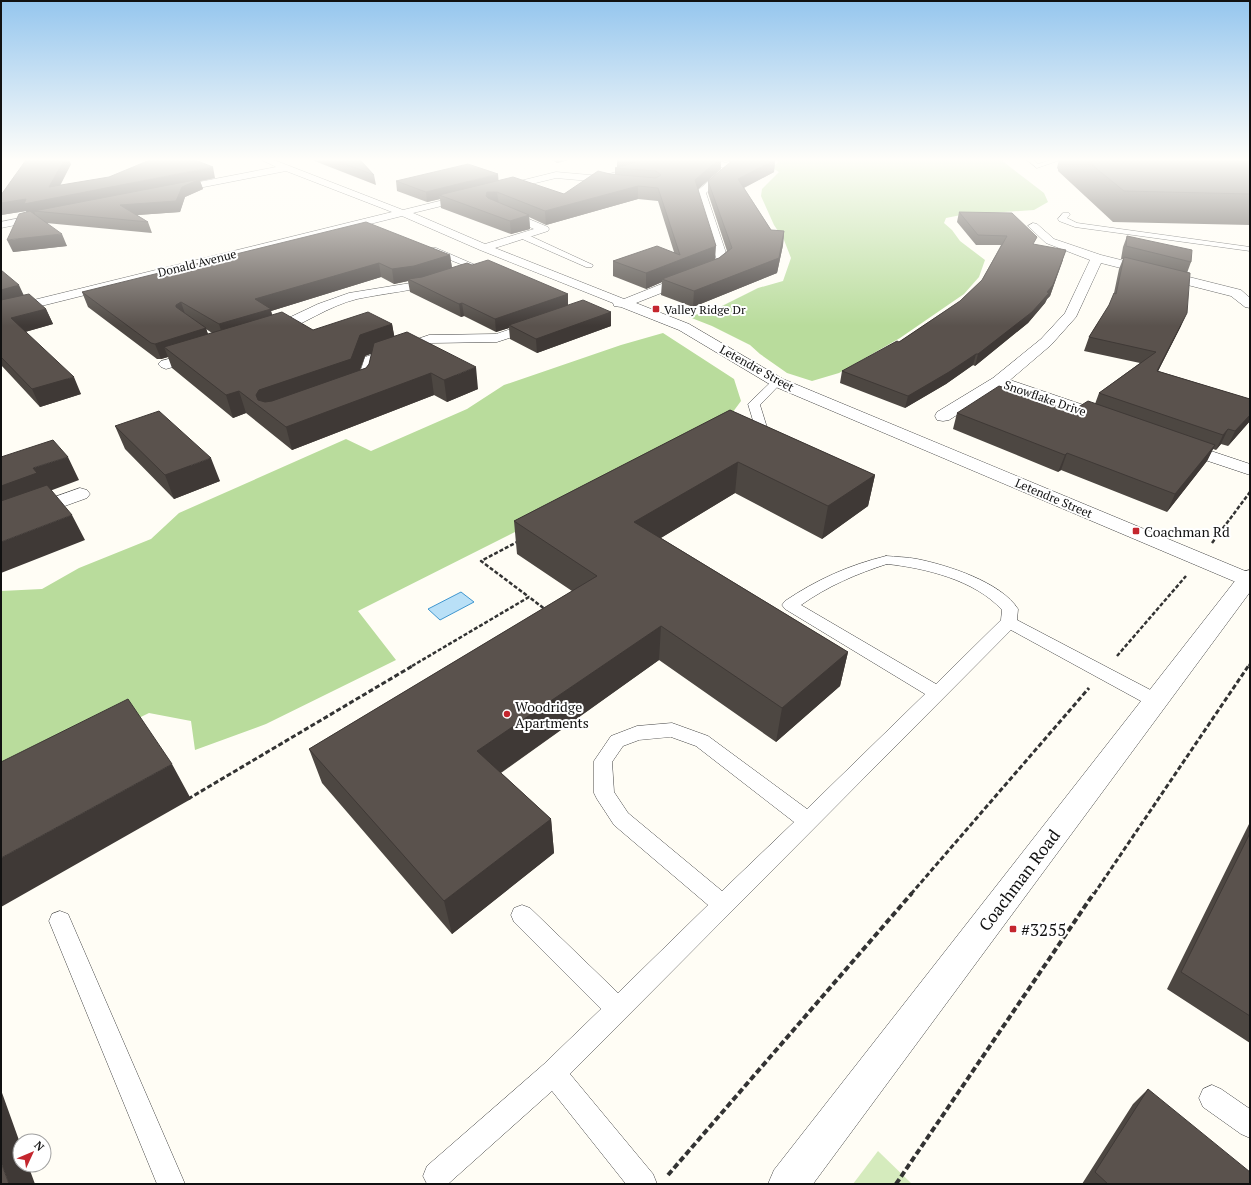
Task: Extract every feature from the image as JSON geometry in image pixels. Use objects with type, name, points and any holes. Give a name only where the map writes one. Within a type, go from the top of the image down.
[{"type":"street","points":[[1,225],[49,215]]},
{"type":"street","name":"Donald Avenue","points":[[1,312],[394,215]]},
{"type":"street","name":"Letendre Street","points":[[408,215],[508,258],[684,327],[777,382],[1200,560],[1249,579]]},
{"type":"street","points":[[484,248],[544,229],[511,215]]},
{"type":"street","points":[[590,305],[597,303],[625,303],[713,268],[723,262],[708,215]]},
{"type":"street","points":[[1033,226],[1050,241],[1097,258],[1236,293],[1250,304]]},
{"type":"street","points":[[260,335],[281,328],[323,307],[354,296],[419,285],[508,258]]},
{"type":"street","points":[[943,416],[999,381],[1046,342],[1071,314],[1097,258]]},
{"type":"street","points":[[343,393],[364,385],[370,360],[429,339],[497,338],[554,318]]},
{"type":"street","points":[[166,364],[210,351]]},
{"type":"street","name":"Snowflake Drive","points":[[999,381],[1117,423]]},
{"type":"street","points":[[1169,441],[1250,470]]},
{"type":"street","points":[[1,523],[80,494]]},
{"type":"street","name":"Coachman Road","points":[[788,1184],[1249,579]]},
{"type":"lane","points":[[1066,215],[1062,219],[1075,225],[1250,249]]},
{"type":"lane","points":[[523,236],[589,265]]},
{"type":"lane","points":[[428,248],[476,268]]},
{"type":"lane","points":[[764,437],[754,404],[777,382]]},
{"type":"lane","points":[[437,1176],[553,1073],[808,821],[1009,622],[1010,609],[999,597],[958,575],[916,563],[886,560],[853,570],[815,588],[790,605],[937,693]]},
{"type":"lane","points":[[1009,622],[1156,701]]},
{"type":"lane","points":[[723,904],[621,819],[604,793],[603,761],[617,741],[637,733],[672,730],[702,741],[808,821]]},
{"type":"lane","points":[[522,915],[618,1009]]},
{"type":"lane","points":[[60,921],[171,1184]]},
{"type":"lane","points":[[553,1073],[654,1181]]},
{"type":"lane","points":[[1212,1098],[1250,1124]]},
{"type":"path","points":[[654,1181],[1103,673],[1200,560],[1250,492]]},
{"type":"path","points":[[523,538],[481,561],[551,614]]},
{"type":"path","points":[[187,799],[529,597]]},
{"type":"path","points":[[896,1184],[1250,664]]},
{"type":"green space","points":[[770,215],[960,215],[946,218],[944,223],[952,230],[960,241],[985,260],[979,277],[964,294],[900,338],[839,373],[812,381],[787,373],[750,345],[712,326],[689,317],[722,306],[758,288],[783,281],[791,258],[784,240]]},
{"type":"green space","points":[[663,333],[734,379],[741,401],[727,420],[650,464],[358,611],[396,660],[266,724],[195,750],[191,721],[149,713],[1,785],[1,591],[42,589],[79,568],[151,539],[179,513],[346,439],[371,451],[467,409],[504,385],[621,345]]},
{"type":"green space","points":[[878,1151],[912,1184],[853,1184]]},
{"type":"water","points":[[461,592],[474,602],[440,620],[428,609]]},
{"type":"building","points":[[18,215],[36,215],[62,234],[7,240]]},
{"type":"building","points":[[79,215],[137,215],[148,222]]},
{"type":"building","points":[[494,215],[528,215],[510,221]]},
{"type":"building","points":[[667,215],[706,215],[716,246],[646,273],[613,261],[657,246],[680,255]]},
{"type":"building","points":[[720,215],[761,215],[771,230],[784,231],[779,258],[694,291],[662,279],[719,258],[732,248]]},
{"type":"building","points":[[962,215],[1014,215],[1037,237],[1033,244],[1066,250],[1053,285],[1047,292],[1049,293],[1032,312],[978,354],[908,396],[842,371],[897,341],[899,342],[960,301],[982,280],[1007,236],[978,235]]},
{"type":"building","points":[[366,222],[450,255],[414,266],[392,269],[379,263],[255,299],[271,309],[219,324],[181,302],[176,305],[176,307],[206,328],[155,344],[151,343],[82,292]]},
{"type":"building","points":[[1127,236],[1192,250],[1191,262],[1126,246]]},
{"type":"building","points":[[1124,257],[1190,273],[1187,313],[1157,371],[1250,399],[1250,415],[1235,431],[1228,429],[1223,435],[1099,393],[1156,352],[1089,337],[1109,305],[1114,293],[1116,294]]},
{"type":"building","points":[[488,260],[568,294],[495,319],[462,303],[459,304],[408,279],[422,277],[467,263],[472,265]]},
{"type":"building","points":[[1,270],[19,285],[1,290]]},
{"type":"building","points":[[29,294],[46,309],[11,318],[74,377],[32,389],[1,357],[1,300]]},
{"type":"building","points":[[583,300],[611,312],[536,339],[509,325]]},
{"type":"building","points":[[282,312],[313,330],[368,312],[392,324],[360,335],[351,359],[259,390],[256,395],[258,400],[265,402],[272,401],[366,368],[369,364],[374,343],[407,332],[476,367],[444,380],[431,373],[286,427],[239,391],[226,395],[164,347]]},
{"type":"building","points":[[999,386],[1072,411],[1088,401],[1215,445],[1175,494],[1067,453],[1065,455],[957,413]]},
{"type":"building","name":"Woodridge Apartments","points":[[730,410],[875,475],[828,506],[738,462],[634,522],[848,652],[782,708],[661,626],[477,751],[551,819],[444,901],[309,749],[597,576],[514,521]]},
{"type":"building","points":[[159,411],[211,458],[165,475],[115,426]]},
{"type":"building","points":[[53,440],[68,457],[33,468],[37,473],[1,486],[1,457]]},
{"type":"building","points":[[47,485],[72,515],[1,542],[1,501]]},
{"type":"building","points":[[128,699],[172,764],[1,858],[1,762]]},
{"type":"building","points":[[1250,833],[1250,1016],[1181,972]]},
{"type":"building","points":[[1148,1089],[1250,1172],[1250,1184],[1108,1184],[1095,1172]]},
{"type":"building","points":[[1,1162],[9,1184],[1,1184]]},
{"type":"place","name":"Valley Ridge Dr","points":[[656,309]]},
{"type":"place","name":"Coachman Rd","points":[[1136,531]]},
{"type":"place","name":"Woodridge Apartments","points":[[507,714]]},
{"type":"place","name":"#3255","points":[[1013,929]]}]
